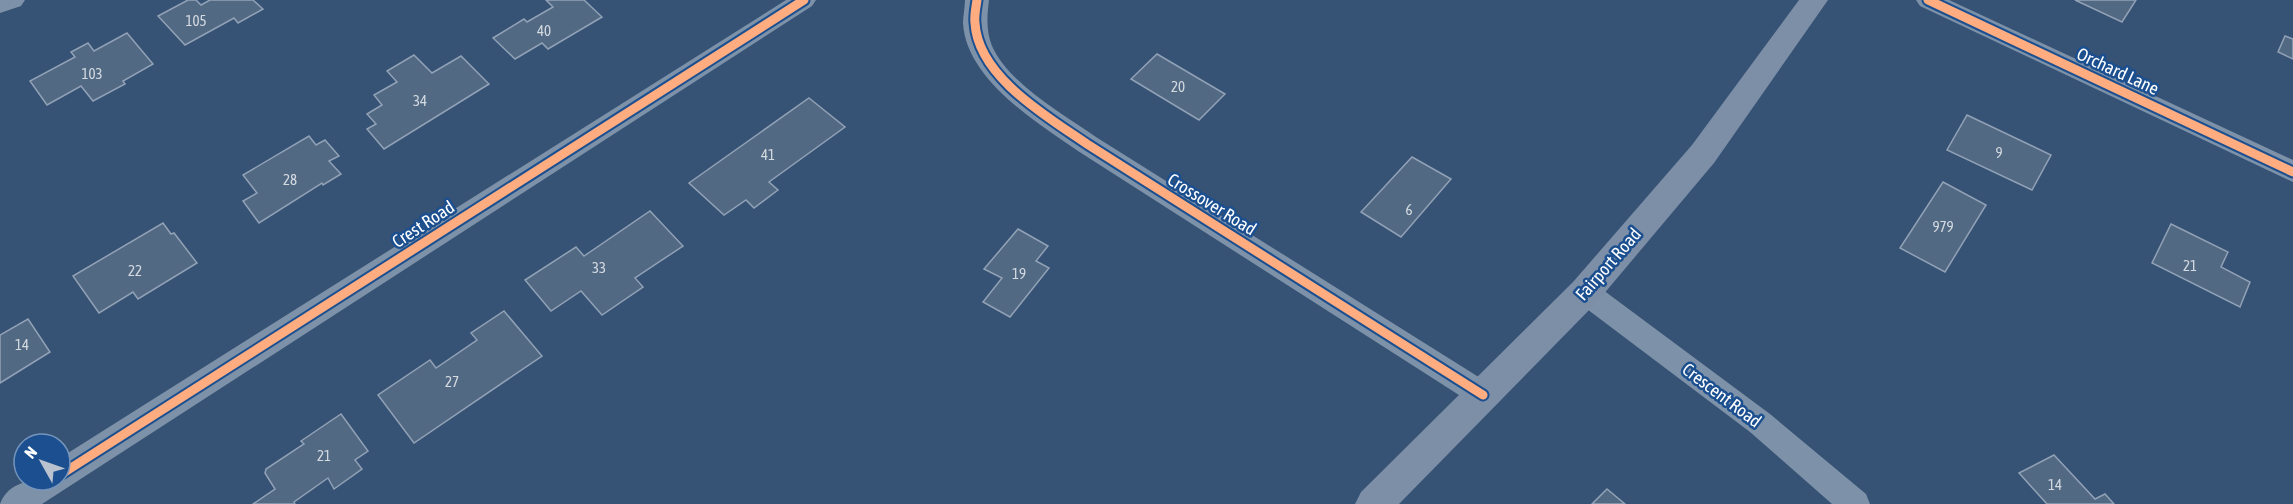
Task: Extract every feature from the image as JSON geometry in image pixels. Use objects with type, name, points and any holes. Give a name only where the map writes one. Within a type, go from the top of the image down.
[{"type":"main road","name":"Fairport Road","points":[[1374,504],[1585,292],[1703,154],[1814,0]]},
{"type":"street","points":[[0,5],[13,0]]},
{"type":"street","name":"Crest Road","points":[[72,467],[804,0]]},
{"type":"street","name":"Crossover Road","points":[[977,0],[974,10],[975,28],[984,57],[1007,84],[1040,111],[1087,144],[1483,395]]},
{"type":"street","name":"Orchard Lane","points":[[1928,0],[2293,172]]},
{"type":"street","name":"Crescent Road","points":[[1585,292],[1760,423],[1855,504]]},
{"type":"street","points":[[15,504],[34,492]]},
{"type":"building","points":[[188,0],[196,0],[201,5],[210,0],[253,0],[263,9],[238,23],[234,18],[185,45],[158,16]]},
{"type":"building","points":[[546,0],[584,0],[602,17],[548,49],[542,43],[515,59],[493,38],[524,19],[527,22],[553,7]]},
{"type":"building","points":[[2075,0],[2136,0],[2122,22]]},
{"type":"building","points":[[127,33],[153,64],[123,81],[125,84],[93,101],[81,86],[47,105],[30,81],[75,57],[71,52],[88,43],[94,51]]},
{"type":"building","points":[[2285,36],[2293,39],[2293,59],[2278,52]]},
{"type":"building","points":[[1157,54],[1225,94],[1199,120],[1131,79]]},
{"type":"building","points":[[414,55],[432,73],[461,56],[489,84],[384,149],[367,129],[376,124],[367,114],[382,105],[374,95],[397,82],[387,71]]},
{"type":"building","points":[[809,98],[845,127],[769,182],[778,190],[754,208],[746,200],[724,215],[689,183]]},
{"type":"building","points":[[1967,115],[2051,155],[2032,190],[1947,150]]},
{"type":"building","points":[[309,136],[316,145],[325,140],[339,156],[329,161],[341,174],[323,185],[322,183],[259,223],[243,201],[257,193],[243,175]]},
{"type":"building","points":[[1412,157],[1451,179],[1401,237],[1361,212]]},
{"type":"building","points":[[1943,182],[1986,205],[1945,272],[1900,248]]},
{"type":"building","points":[[650,211],[683,246],[635,278],[643,287],[602,315],[581,291],[551,311],[525,280],[576,247],[584,256]]},
{"type":"building","points":[[163,223],[171,234],[174,233],[197,263],[138,299],[133,292],[99,313],[73,276]]},
{"type":"building","points":[[2171,224],[2228,252],[2221,267],[2250,282],[2240,307],[2152,263]]},
{"type":"building","points":[[1018,229],[1048,246],[1036,261],[1049,268],[1010,317],[983,302],[1002,278],[984,269]]},
{"type":"building","points":[[504,311],[542,356],[414,443],[378,395],[430,360],[436,368],[477,340],[471,333]]},
{"type":"building","points":[[28,319],[50,352],[0,383],[0,335]]},
{"type":"building","points":[[341,414],[368,451],[355,460],[362,469],[334,489],[328,478],[294,502],[295,504],[253,504],[275,489],[265,473],[266,469],[304,444],[301,441]]},
{"type":"building","points":[[2054,455],[2095,499],[2105,494],[2114,504],[2047,504],[2019,473]]},
{"type":"building","points":[[1607,489],[1625,504],[1592,504]]},
{"type":"cycle path","points":[[72,467],[804,0]]},
{"type":"cycle path","points":[[977,0],[975,24],[980,46],[992,66],[1008,85],[1028,102],[1087,144],[1483,395]]},
{"type":"cycle path","points":[[1928,0],[2293,172]]}]
